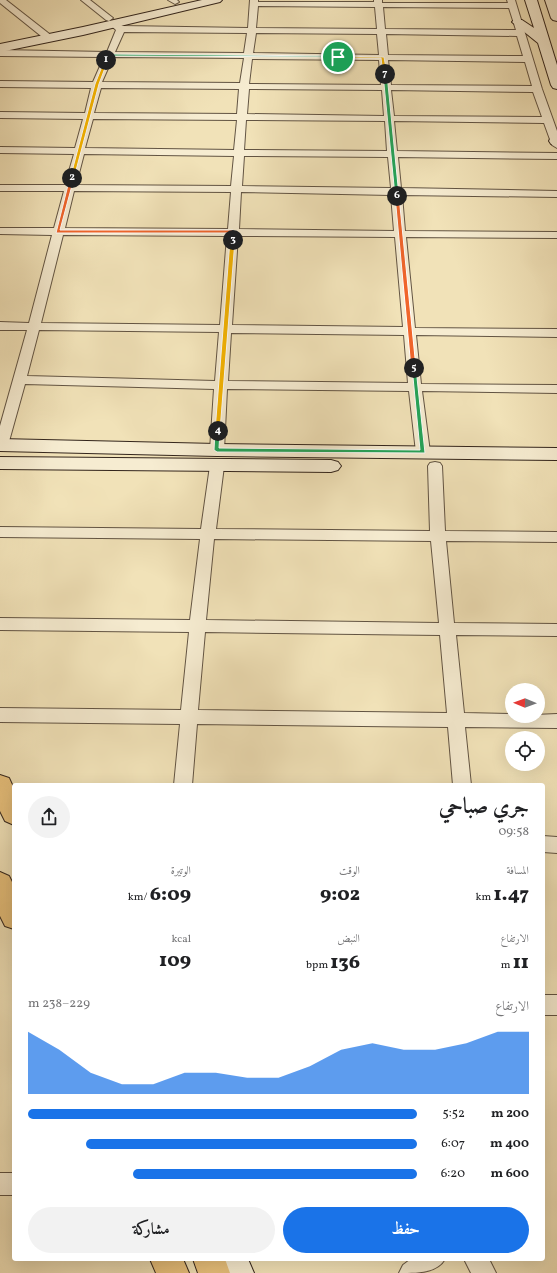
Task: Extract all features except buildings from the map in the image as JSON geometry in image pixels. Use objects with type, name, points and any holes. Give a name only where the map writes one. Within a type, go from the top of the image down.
[{"type":"highway","points":[[0,785],[12,810]]},
{"type":"highway","points":[[0,884],[12,912]]},
{"type":"highway","points":[[167,1261],[173,1273]]},
{"type":"highway","points":[[210,1261],[214,1273]]},
{"type":"street","points":[[1,0],[46,36]]},
{"type":"street","points":[[85,0],[114,24],[252,31],[521,33]]},
{"type":"street","points":[[0,43],[114,24],[216,0]]},
{"type":"street","points":[[531,0],[557,85]]},
{"type":"street","points":[[550,0],[557,18]]},
{"type":"street","points":[[114,24],[177,1]]},
{"type":"street","points":[[183,783],[206,534],[217,458],[220,385],[226,328],[235,189],[244,85],[247,56],[252,31],[254,2],[512,3],[537,89],[557,141]]},
{"type":"street","points":[[378,3],[411,330],[415,388],[429,459],[438,535],[462,783]]},
{"type":"street","points":[[518,22],[544,41]]},
{"type":"street","points":[[114,24],[109,54],[97,84],[88,116],[20,380],[0,451],[217,458],[429,459],[557,454]]},
{"type":"street","points":[[0,48],[46,36]]},
{"type":"street","points":[[0,53],[528,59]]},
{"type":"street","points":[[0,84],[244,85],[537,89]]},
{"type":"street","points":[[0,115],[548,120]]},
{"type":"street","points":[[0,150],[557,156]]},
{"type":"street","points":[[0,188],[235,189],[557,194]]},
{"type":"street","points":[[0,231],[557,235]]},
{"type":"street","points":[[0,326],[557,333]]},
{"type":"street","points":[[20,380],[220,385],[557,389]]},
{"type":"street","points":[[429,459],[557,467]]},
{"type":"street","points":[[0,532],[557,536]]},
{"type":"street","points":[[0,624],[557,630]]},
{"type":"street","points":[[0,716],[557,721]]},
{"type":"street","points":[[545,844],[557,845]]},
{"type":"street","points":[[545,1005],[557,1005]]},
{"type":"street","points":[[0,1184],[12,1184]]},
{"type":"street","points":[[157,1261],[160,1273]]},
{"type":"street","points":[[231,1261],[238,1273]]},
{"type":"street","points":[[411,1273],[430,1261]]},
{"type":"street","points":[[477,1261],[484,1273]]},
{"type":"route","points":[[109,54],[338,57],[383,57],[411,330],[415,388],[423,452],[217,450],[220,385],[233,232],[58,232],[68,189],[97,84],[109,54]]}]
